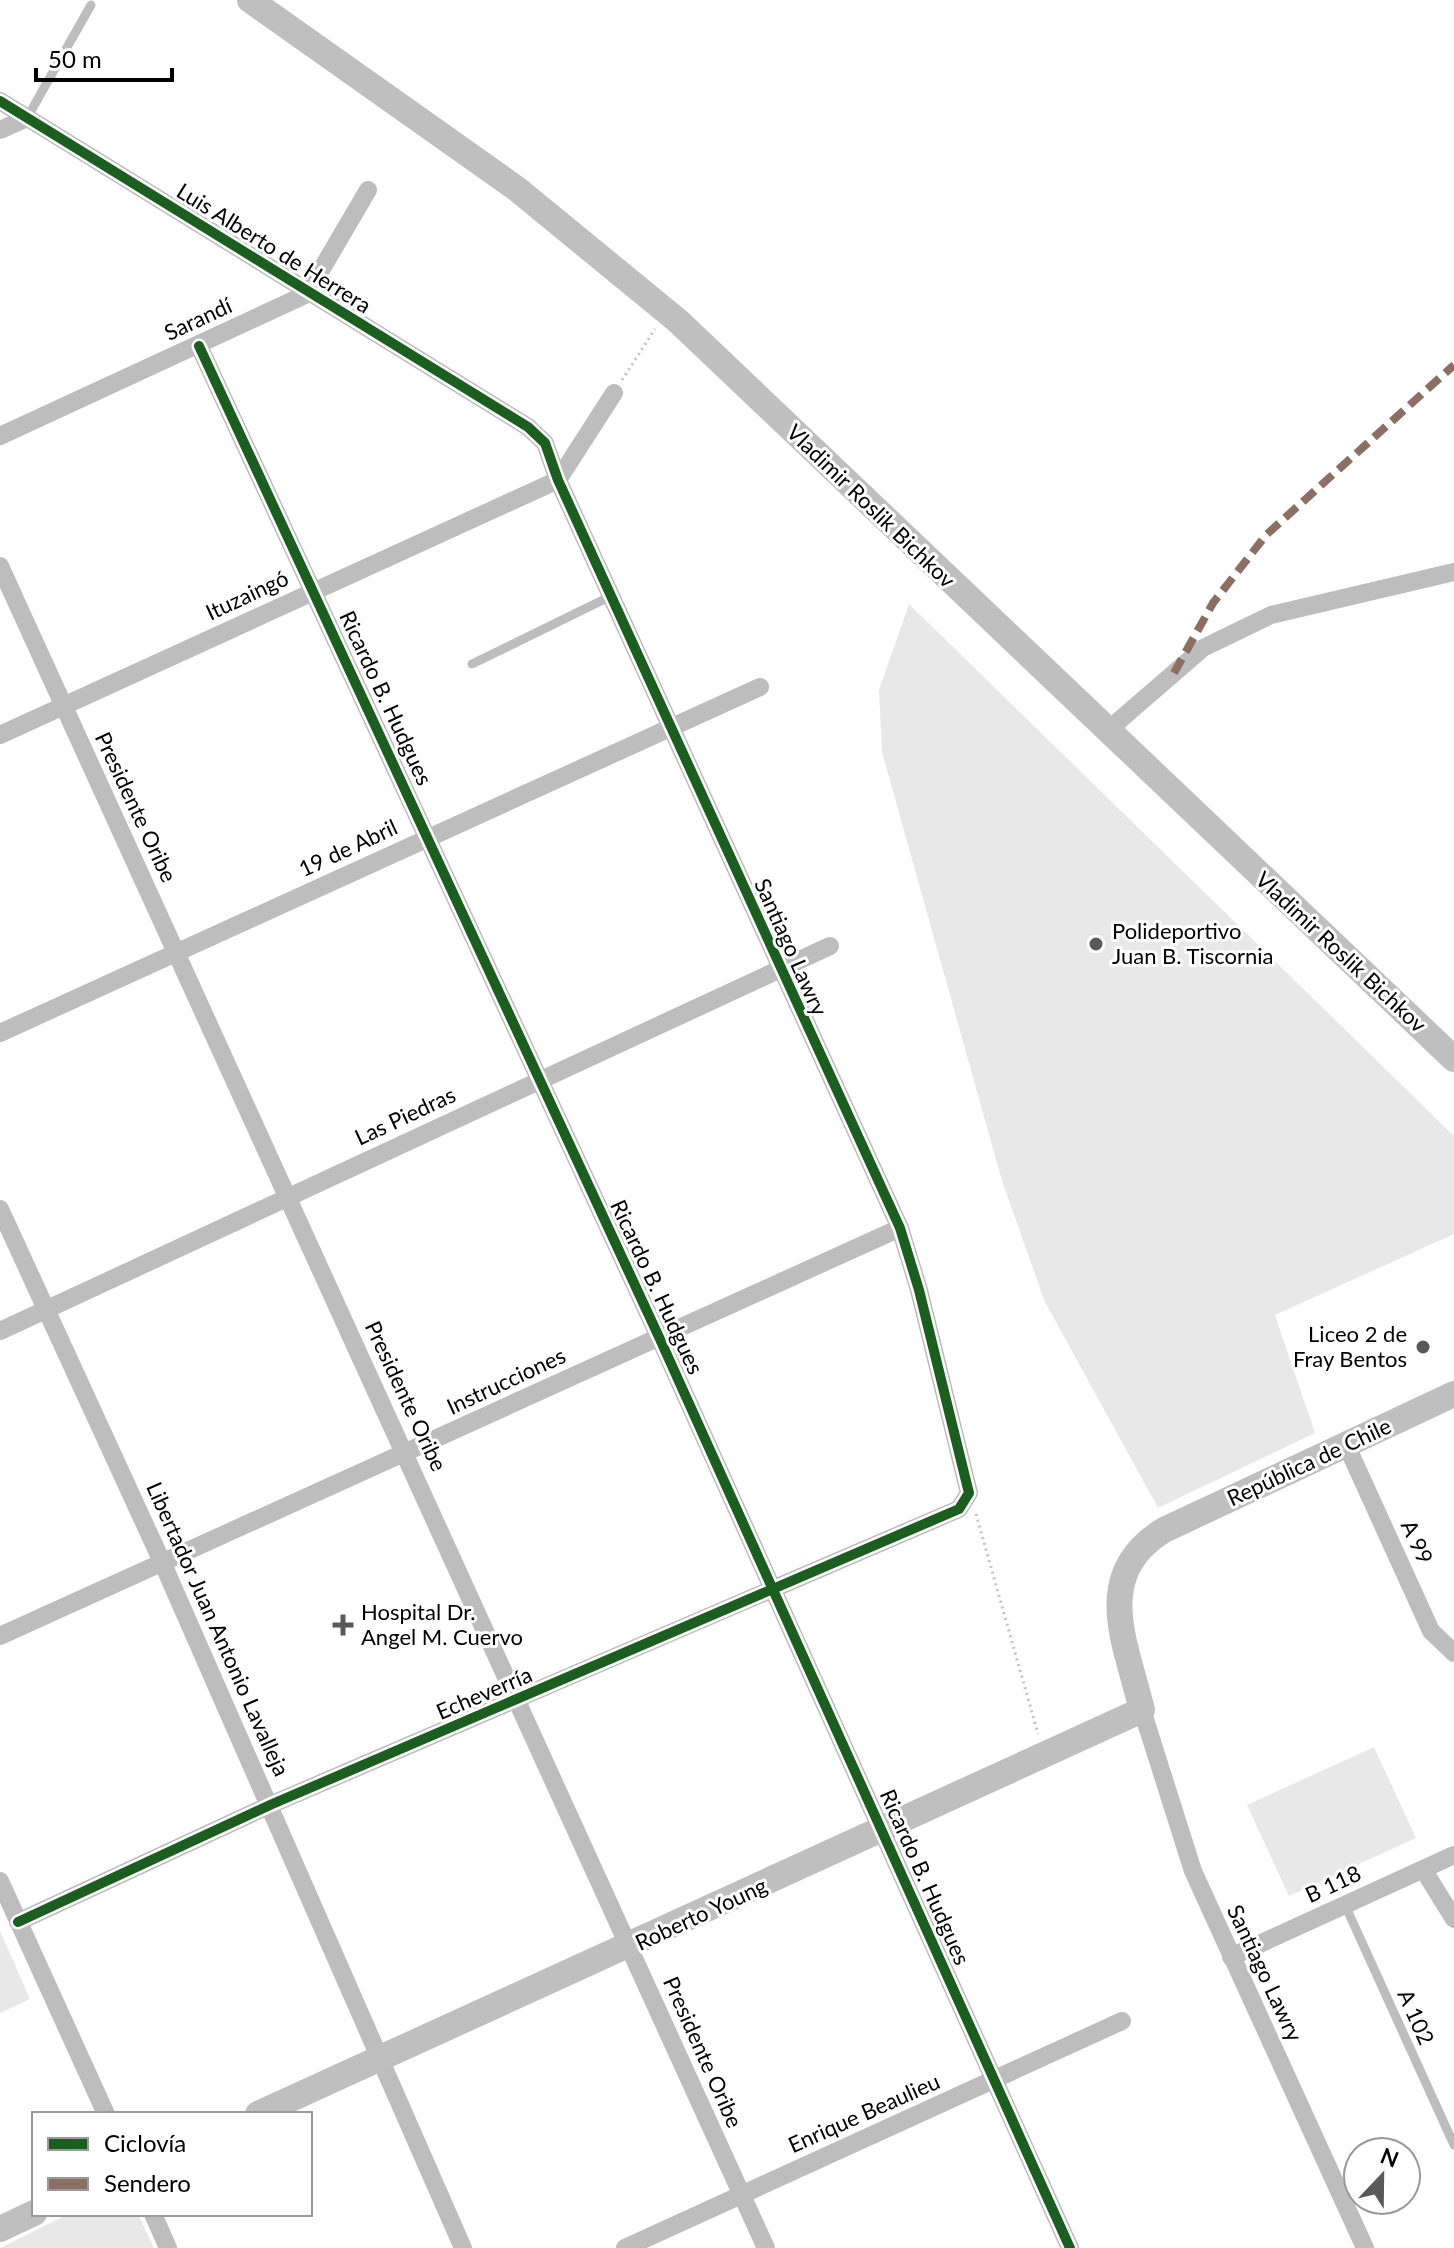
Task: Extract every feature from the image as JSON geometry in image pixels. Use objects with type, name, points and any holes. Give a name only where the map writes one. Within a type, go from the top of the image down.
[{"type":"street","name":"Vladimir Roslik Bichkov","points":[[250,0],[517,189],[668,313],[1454,1059]]},
{"type":"street","name":"Luis Alberto de Herrera","points":[[0,101],[307,294],[528,427]]},
{"type":"street","points":[[0,130],[27,118]]},
{"type":"street","points":[[307,294],[368,190]]},
{"type":"street","name":"Sarandí","points":[[0,436],[307,294]]},
{"type":"street","name":"Ricardo B. Hudgues","points":[[199,346],[659,1337],[770,1589],[1070,2248]]},
{"type":"street","points":[[558,480],[614,393]]},
{"type":"street","name":"Santiago Lawry","points":[[528,427],[545,443],[558,480],[779,970],[900,1228],[917,1280],[969,1493],[966,1502]]},
{"type":"street","name":"Ituzaingó","points":[[0,735],[558,480]]},
{"type":"street","name":"Presidente Oribe","points":[[0,566],[766,2248]]},
{"type":"street","points":[[1107,731],[1203,648],[1271,615],[1454,572]]},
{"type":"street","name":"19 de Abril","points":[[0,1033],[760,687]]},
{"type":"street","name":"Las Piedras","points":[[0,1331],[830,946]]},
{"type":"street","name":"Libertador Juan Antonio Lavalleja","points":[[0,1209],[163,1564],[463,2248]]},
{"type":"street","name":"Instrucciones","points":[[0,1636],[900,1228]]},
{"type":"street","name":"República de Chile","points":[[1142,1710],[1118,1592],[1129,1561],[1144,1543],[1164,1530],[1454,1394]]},
{"type":"street","name":"A 99","points":[[1346,1444],[1431,1631],[1454,1653]]},
{"type":"street","name":"Echeverría","points":[[18,1922],[270,1805],[959,1509],[966,1502]]},
{"type":"street","name":"Santiago Lawry","points":[[1142,1710],[1180,1839],[1365,2248]]},
{"type":"street","name":"Roberto Young","points":[[263,2112],[1142,1710]]},
{"type":"street","name":"B 118","points":[[1231,1957],[1454,1855]]},
{"type":"street","points":[[1423,1869],[1454,1919]]},
{"type":"street","points":[[0,1881],[105,2112]]},
{"type":"street","name":"Enrique Beaulieu","points":[[625,2248],[1122,2021]]},
{"type":"street","points":[[0,2229],[32,2214]]},
{"type":"street","points":[[154,2216],[168,2248]]},
{"type":"lane","points":[[27,118],[91,5]]},
{"type":"lane","points":[[472,664],[611,596]]},
{"type":"lane","name":"A 102","points":[[1345,1905],[1454,2145]]},
{"type":"path","points":[[614,393],[646,338],[668,313]]},
{"type":"path","points":[[966,1502],[980,1519],[1044,1756]]},
{"type":"shaded area","name":"Polideportivo Juan B. Tiscornia","points":[[909,604],[1454,1136],[1454,1234],[1275,1315],[1315,1433],[1158,1508],[1045,1302],[1002,1181],[882,752],[879,690]]},
{"type":"shaded area","points":[[1374,1747],[1416,1838],[1289,1896],[1247,1805]]},
{"type":"shaded area","points":[[0,1931],[30,1999],[0,2013]]},
{"type":"shaded area","points":[[64,2216],[139,2216],[154,2248],[0,2248]]},
{"type":"marked path","points":[[1174,673],[1213,603],[1266,535],[1454,365]]},
{"type":"cycle path","points":[[0,101],[528,427],[545,443],[558,480],[900,1228],[919,1290],[969,1493],[959,1509],[270,1805],[18,1922]]},
{"type":"cycle path","points":[[199,346],[659,1337],[1070,2248]]},
{"type":"place","name":"Polideportivo Juan B. Tiscornia","points":[[1096,944]]},
{"type":"place","name":"Liceo 2 de Fray Bentos","points":[[1423,1347]]},
{"type":"place","name":"Hospital Dr. Angel M. Cuervo","points":[[343,1625]]}]
